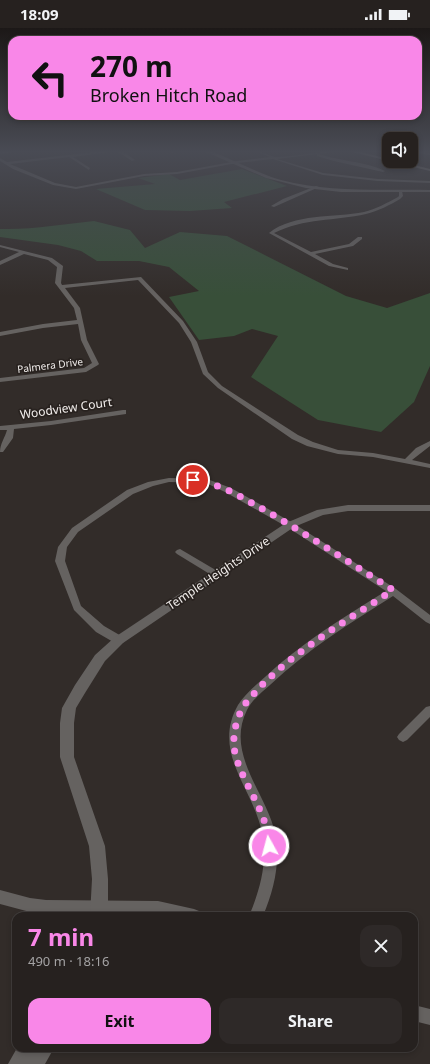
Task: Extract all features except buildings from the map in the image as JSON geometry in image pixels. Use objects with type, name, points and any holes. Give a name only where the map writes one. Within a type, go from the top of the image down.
[{"type":"street","points":[[273,206],[286,199]]},
{"type":"street","points":[[346,269],[331,265],[271,233],[302,220],[356,215],[378,209],[396,199]]},
{"type":"street","points":[[310,254],[351,245],[360,238]]},
{"type":"street","points":[[0,246],[50,259],[60,266],[58,279],[60,287],[139,278],[181,322],[194,342],[205,373],[220,387],[295,437],[310,444],[338,452],[373,455],[430,466]]},
{"type":"street","points":[[0,263],[24,252]]},
{"type":"street","name":"Palmera Drive","points":[[0,380],[86,370],[94,367],[96,364],[84,340],[76,308],[60,287]]},
{"type":"street","points":[[0,334],[43,326],[79,322]]},
{"type":"street","name":"Woodview Court","points":[[0,428],[51,423],[123,412]]},
{"type":"street","points":[[0,450],[9,438],[11,427]]},
{"type":"street","points":[[407,461],[419,450],[430,444]]},
{"type":"street","points":[[119,640],[100,629],[77,608],[60,561],[66,541],[75,530],[130,492],[150,484],[169,480],[207,481],[228,490],[290,525],[393,590],[430,620]]},
{"type":"street","name":"Temple Heights Drive","points":[[97,912],[100,879],[97,846],[67,757],[67,723],[69,708],[100,658],[119,640],[290,525],[321,512],[348,508],[430,508]]},
{"type":"street","points":[[180,552],[216,574]]},
{"type":"street","points":[[258,912],[266,894],[270,870],[269,834],[264,818],[240,767],[235,752],[234,731],[242,709],[250,698],[278,670],[302,649],[393,590]]},
{"type":"street","points":[[403,737],[430,710]]},
{"type":"street","points":[[0,897],[30,905],[88,912]]},
{"type":"street","points":[[109,912],[158,908],[176,912]]},
{"type":"street","points":[[418,1014],[430,1017]]},
{"type":"street","points":[[18,1064],[26,1052]]},
{"type":"street","points":[[34,1064],[42,1052]]},
{"type":"green space","points":[[120,199],[234,199],[224,202],[232,208],[190,211],[145,210]]},
{"type":"green space","points":[[94,221],[130,230],[145,248],[180,232],[227,236],[346,296],[387,308],[430,293],[430,366],[414,402],[381,432],[318,420],[251,377],[278,336],[252,329],[234,336],[199,340],[169,297],[199,291],[169,267],[139,261],[97,261],[81,251],[58,245],[0,237],[0,229],[36,228]]},
{"type":"route","points":[[193,480],[207,481],[228,490],[290,525],[393,590],[302,649],[283,665],[250,698],[242,709],[234,731],[235,752],[240,767],[264,818],[269,834],[269,846]]}]
